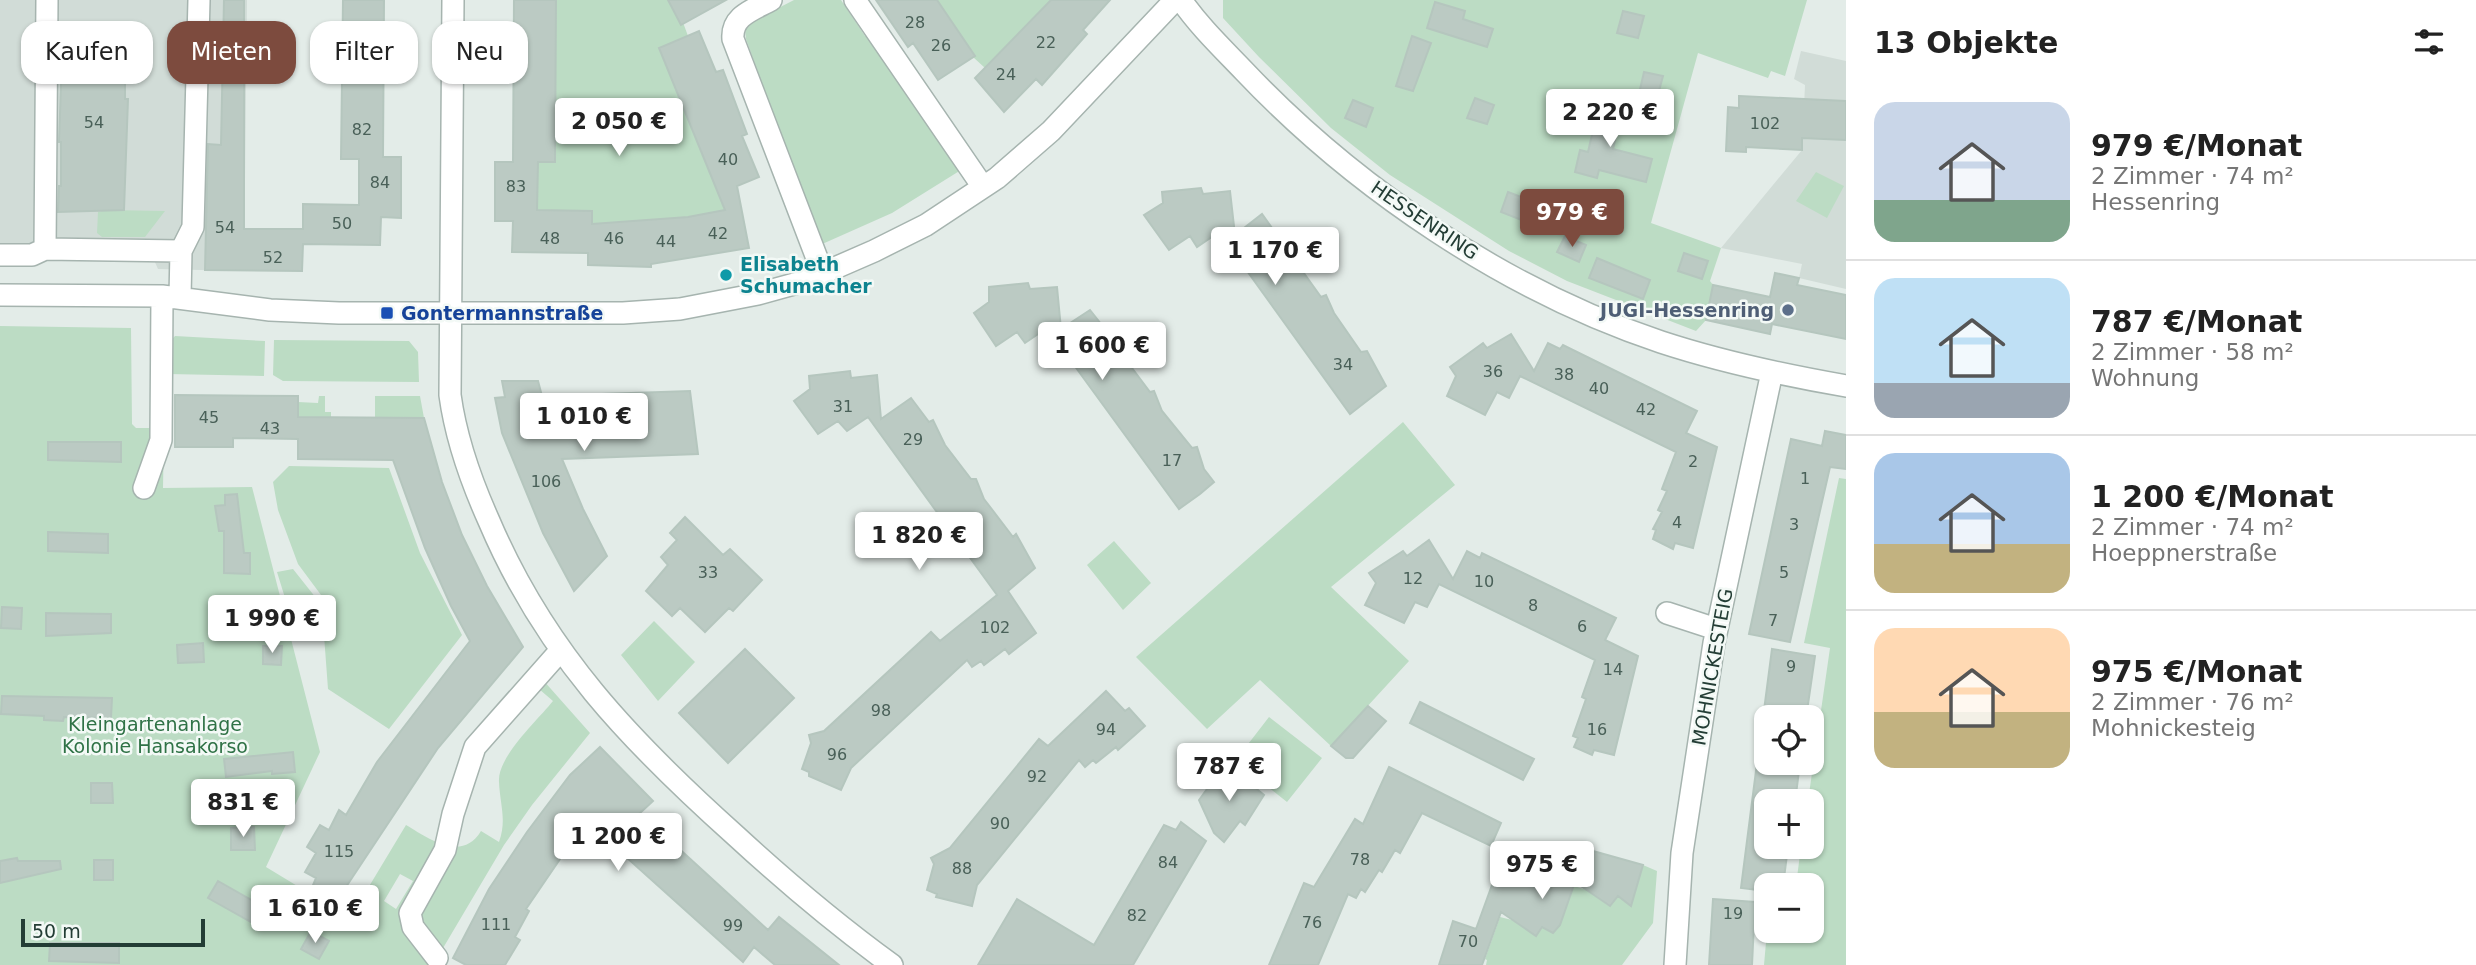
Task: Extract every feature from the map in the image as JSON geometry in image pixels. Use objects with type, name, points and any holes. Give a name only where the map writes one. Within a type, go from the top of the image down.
[{"type":"street","points":[[45,249],[47,0]]},
{"type":"street","points":[[145,488],[161,440],[171,297],[181,251],[193,228],[199,0]]},
{"type":"street","points":[[453,0],[450,395],[469,472],[505,558],[533,610],[560,651],[618,724],[664,771],[800,894],[888,964]]},
{"type":"street","points":[[771,0],[739,18],[732,28],[733,39],[823,274]]},
{"type":"street","points":[[855,0],[983,187]]},
{"type":"street","points":[[0,295],[171,297],[270,310],[623,313],[680,309],[758,294],[823,274],[926,225],[983,187],[1022,159],[1051,131],[1174,0]]},
{"type":"street","name":"HESSENRING","points":[[1181,0],[1204,30],[1275,104],[1340,162],[1492,266],[1567,303],[1659,341],[1772,372],[1846,386]]},
{"type":"street","points":[[0,255],[32,255],[45,249],[181,251]]},
{"type":"street","name":"MOHNICKESTEIG","points":[[1675,965],[1682,853],[1716,629],[1772,372]]},
{"type":"street","points":[[1667,613],[1716,629]]},
{"type":"street","points":[[437,958],[413,927],[410,913],[445,850],[453,814],[475,747],[560,651]]},
{"type":"shaded area","points":[[0,0],[247,0],[247,21],[167,21],[167,84],[246,84],[244,271],[158,269],[154,260],[39,259],[0,262]]},
{"type":"shaded area","points":[[1801,51],[1846,61],[1846,289],[1799,278],[1802,264],[1721,248],[1802,150],[1805,85],[1794,79]]},
{"type":"green space","points":[[556,0],[668,0],[678,19],[681,17],[688,36],[659,48],[718,193],[722,192],[725,210],[688,217],[592,224],[592,211],[537,210],[538,162],[555,162]]},
{"type":"green space","points":[[794,0],[841,0],[865,36],[873,37],[961,170],[892,213],[820,245],[745,30],[753,21]]},
{"type":"green space","points":[[937,0],[1051,0],[985,68],[973,57]]},
{"type":"green space","points":[[1223,0],[1807,0],[1785,76],[1771,71],[1768,78],[1698,53],[1651,223],[1721,248],[1710,281],[1713,285],[1706,320],[1696,331],[1567,281],[1509,251],[1390,175],[1331,128],[1259,57],[1223,18]]},
{"type":"green space","points":[[1816,172],[1844,186],[1827,218],[1796,201]]},
{"type":"green space","points":[[165,211],[145,237],[102,237],[97,233],[98,212]]},
{"type":"green space","name":"Kleingartenanlage Kolonie Hansakorso","points":[[0,326],[131,328],[132,424],[136,428],[164,428],[163,488],[252,487],[320,752],[266,867],[350,918],[406,825],[434,841],[455,847],[473,840],[481,831],[499,842],[503,819],[500,772],[511,751],[553,701],[539,689],[543,680],[590,733],[532,805],[504,845],[433,965],[0,965]],"holes":[[[400,874],[413,881],[396,909],[384,901]]]},
{"type":"green space","points":[[175,336],[265,341],[264,376],[168,374],[169,343]]},
{"type":"green space","points":[[274,340],[409,341],[418,352],[419,382],[283,381],[273,375]]},
{"type":"green space","points":[[319,396],[325,396],[325,412],[331,412],[331,417],[298,417],[298,402],[318,403]]},
{"type":"green space","points":[[375,396],[420,396],[424,418],[375,418]]},
{"type":"green space","points":[[1403,422],[1455,485],[1331,587],[1409,661],[1331,746],[1260,680],[1207,729],[1136,657]]},
{"type":"green space","points":[[289,466],[389,468],[420,553],[462,635],[389,729],[328,689],[321,595],[298,564],[278,510],[273,482]]},
{"type":"green space","points":[[1839,478],[1846,479],[1846,965],[1764,965],[1766,943],[1824,943],[1824,873],[1798,873],[1799,859],[1824,859],[1824,789],[1810,789],[1812,775],[1824,775],[1824,705],[1822,705],[1830,648],[1804,643]]},
{"type":"green space","points":[[1114,541],[1151,583],[1123,610],[1087,565]]},
{"type":"green space","points":[[293,569],[316,598],[318,623],[311,628],[290,614],[277,572]]},
{"type":"green space","points":[[654,621],[695,662],[658,701],[621,655]]},
{"type":"green space","points":[[1269,717],[1322,758],[1287,802],[1235,761]]},
{"type":"green space","points":[[1643,865],[1657,871],[1653,923],[1622,965],[1486,965],[1485,959],[1500,917],[1512,920],[1535,935],[1542,927],[1553,933],[1560,925],[1574,886],[1587,890],[1609,906],[1618,896],[1628,904],[1634,896]]},
{"type":"building","points":[[224,0],[244,0],[244,21],[224,21]]},
{"type":"building","points":[[343,0],[384,0],[384,21],[343,21]]},
{"type":"building","points":[[514,0],[556,0],[555,162],[538,162],[537,210],[592,211],[592,224],[688,217],[725,210],[659,48],[699,31],[716,72],[723,70],[747,134],[742,136],[759,177],[737,186],[749,248],[651,264],[651,267],[588,265],[588,253],[512,252],[513,221],[495,221],[495,162],[513,162],[513,84],[528,84],[528,21],[514,21]]},
{"type":"building","points":[[668,0],[726,0],[681,25]]},
{"type":"building","points":[[876,0],[937,0],[975,56],[938,80],[913,43],[908,47]]},
{"type":"building","points":[[1051,0],[1110,0],[1083,30],[1087,34],[1042,85],[1036,79],[1004,112],[975,78]]},
{"type":"building","points":[[1435,2],[1465,11],[1463,19],[1493,29],[1487,47],[1427,28]]},
{"type":"building","points":[[1623,11],[1644,16],[1638,38],[1617,33]]},
{"type":"building","points":[[1412,36],[1431,43],[1413,91],[1396,86]]},
{"type":"building","points":[[1644,72],[1663,76],[1656,102],[1638,98]]},
{"type":"building","points":[[61,84],[125,84],[125,99],[128,99],[124,210],[58,212],[61,186]]},
{"type":"building","points":[[222,84],[244,84],[244,229],[303,229],[303,204],[359,205],[359,159],[341,159],[342,84],[383,84],[383,157],[401,157],[401,218],[381,217],[380,245],[303,244],[302,271],[205,270],[208,144],[221,145]]},
{"type":"building","points":[[1739,96],[1846,101],[1846,140],[1802,138],[1802,150],[1746,147],[1746,152],[1726,151],[1728,107],[1739,108]]},
{"type":"building","points":[[1475,98],[1494,105],[1487,124],[1467,118]]},
{"type":"building","points":[[1353,100],[1373,108],[1366,127],[1345,118]]},
{"type":"building","points":[[1600,100],[1623,106],[1613,149],[1652,159],[1646,182],[1599,170],[1597,178],[1575,172],[1580,150],[1588,152]]},
{"type":"building","points":[[1201,188],[1203,194],[1230,191],[1235,235],[1262,214],[1280,239],[1285,238],[1301,269],[1321,297],[1326,295],[1334,313],[1361,352],[1367,351],[1386,386],[1350,414],[1219,232],[1197,247],[1190,236],[1169,250],[1144,215],[1163,203],[1162,192]]},
{"type":"building","points":[[1508,192],[1532,201],[1524,221],[1501,212]]},
{"type":"building","points":[[1565,236],[1586,245],[1579,262],[1557,252]]},
{"type":"building","points":[[1684,253],[1708,261],[1702,279],[1678,271]]},
{"type":"building","points":[[1597,258],[1650,280],[1643,299],[1589,278]]},
{"type":"building","points":[[1775,273],[1799,278],[1797,285],[1846,295],[1846,339],[1772,324],[1770,334],[1706,320],[1713,285],[1770,297]]},
{"type":"building","points":[[1028,283],[1030,289],[1057,287],[1061,329],[1090,310],[1109,334],[1112,332],[1132,368],[1150,392],[1154,391],[1162,411],[1192,448],[1197,447],[1204,469],[1214,482],[1179,509],[1047,328],[1025,343],[1017,332],[996,346],[974,313],[989,302],[989,287]]},
{"type":"building","points":[[1511,334],[1534,371],[1548,343],[1560,349],[1563,345],[1697,411],[1686,433],[1717,447],[1693,548],[1675,543],[1673,549],[1653,539],[1656,530],[1653,529],[1662,512],[1658,510],[1667,491],[1662,489],[1676,452],[1520,376],[1509,398],[1497,392],[1485,415],[1447,396],[1456,376],[1450,367],[1483,343],[1487,348]]},
{"type":"building","points":[[850,371],[851,378],[877,375],[881,419],[911,398],[929,422],[933,420],[945,445],[971,479],[976,479],[984,499],[1013,537],[1016,534],[1035,568],[1008,591],[1036,633],[1009,654],[1005,649],[984,665],[981,661],[972,667],[967,660],[851,768],[841,790],[809,776],[809,772],[802,769],[811,743],[809,735],[824,731],[931,632],[940,641],[997,595],[868,417],[847,431],[838,421],[818,434],[794,401],[810,389],[809,376]]},
{"type":"building","points":[[502,381],[538,381],[542,396],[690,391],[698,454],[562,459],[607,556],[574,591],[543,533],[502,433],[495,398],[505,397]]},
{"type":"building","points":[[175,395],[298,396],[298,417],[424,418],[442,482],[462,535],[487,586],[523,647],[438,748],[342,893],[330,886],[307,915],[302,912],[316,878],[305,872],[316,853],[307,847],[320,825],[329,830],[339,810],[346,815],[377,762],[470,641],[425,548],[393,460],[298,459],[298,439],[233,438],[233,447],[175,447]]},
{"type":"building","points":[[1825,431],[1846,435],[1846,469],[1830,467],[1790,642],[1749,634],[1791,439],[1822,446]]},
{"type":"building","points":[[48,442],[121,442],[121,462],[48,460]]},
{"type":"building","points":[[237,494],[244,553],[250,553],[250,574],[224,573],[224,531],[219,531],[215,506],[225,505],[225,495]]},
{"type":"building","points":[[685,517],[723,555],[730,549],[762,580],[733,611],[729,608],[705,632],[680,608],[672,616],[646,591],[668,565],[661,557],[677,540],[670,533]]},
{"type":"building","points":[[48,532],[108,534],[108,553],[48,551]]},
{"type":"building","points":[[1429,540],[1453,579],[1467,551],[1480,558],[1482,553],[1616,618],[1605,640],[1638,656],[1614,755],[1594,750],[1592,755],[1574,747],[1578,738],[1573,736],[1586,699],[1582,697],[1595,660],[1439,584],[1427,607],[1415,602],[1404,623],[1365,605],[1376,583],[1369,573],[1403,551],[1407,556]]},
{"type":"building","points":[[240,600],[260,601],[259,623],[238,621]]},
{"type":"building","points":[[2,607],[22,608],[21,629],[1,628]]},
{"type":"building","points":[[46,613],[111,614],[111,633],[46,636]]},
{"type":"building","points":[[203,643],[204,662],[178,663],[177,645]]},
{"type":"building","points":[[263,646],[282,646],[281,665],[263,664]]},
{"type":"building","points":[[745,649],[794,698],[728,763],[679,713]]},
{"type":"building","points":[[1772,649],[1815,656],[1808,705],[1765,705]]},
{"type":"building","points":[[1106,691],[1125,711],[1129,708],[1145,726],[1118,750],[1116,747],[1096,763],[1093,760],[1085,767],[1079,760],[977,885],[972,906],[936,897],[937,894],[927,890],[934,864],[931,858],[950,848],[1039,739],[1048,746]]},
{"type":"building","points":[[2,696],[112,698],[111,718],[64,717],[63,721],[44,720],[44,716],[1,714]]},
{"type":"building","points":[[1420,702],[1534,759],[1523,780],[1410,723]]},
{"type":"building","points":[[1368,706],[1386,721],[1353,758],[1346,758],[1331,746]]},
{"type":"building","points":[[600,747],[653,801],[640,813],[768,930],[779,917],[839,965],[775,965],[754,947],[743,962],[586,821],[526,909],[529,911],[515,937],[520,940],[505,965],[466,965],[453,958],[489,889],[527,832],[570,775]]},
{"type":"building","points":[[293,752],[295,772],[272,774],[272,771],[226,777],[224,759]]},
{"type":"building","points":[[1223,767],[1244,784],[1247,781],[1264,795],[1245,825],[1240,821],[1224,842],[1214,833],[1199,800]]},
{"type":"building","points":[[1389,767],[1501,823],[1491,846],[1422,813],[1400,853],[1395,850],[1382,872],[1379,870],[1365,892],[1361,889],[1356,898],[1348,894],[1318,965],[1269,965],[1304,883],[1314,887],[1355,819],[1363,824]]},
{"type":"building","points":[[1755,775],[1798,775],[1797,789],[1754,789],[1754,859],[1786,859],[1785,873],[1754,873],[1754,890],[1741,888]]},
{"type":"building","points":[[91,783],[112,783],[113,803],[91,803]]},
{"type":"building","points":[[1181,822],[1206,841],[1133,965],[978,965],[1017,899],[1094,945],[1164,825],[1176,830]]},
{"type":"building","points":[[254,827],[255,850],[231,850],[231,828]]},
{"type":"building","points":[[1568,844],[1643,865],[1631,906],[1618,896],[1610,906],[1575,882],[1560,925],[1553,933],[1542,927],[1536,936],[1501,912],[1482,965],[1439,965],[1453,921],[1476,929],[1496,874],[1530,886],[1531,882],[1551,889]]},
{"type":"building","points":[[17,858],[18,861],[60,861],[61,869],[0,883],[0,861]]},
{"type":"building","points":[[94,860],[113,860],[113,880],[94,880]]},
{"type":"building","points":[[218,881],[267,909],[258,926],[208,898]]},
{"type":"building","points":[[1713,899],[1754,902],[1752,965],[1709,965]]},
{"type":"building","points":[[311,931],[329,941],[319,959],[301,949]]},
{"type":"building","points":[[50,943],[119,943],[119,963],[49,961]]},
{"type":"place","name":"Elisabeth Schumacher","points":[[726,275]]},
{"type":"place","name":"JUGI-Hessenring","points":[[1788,310]]},
{"type":"place","name":"Gontermannstraße","points":[[387,313]]}]
